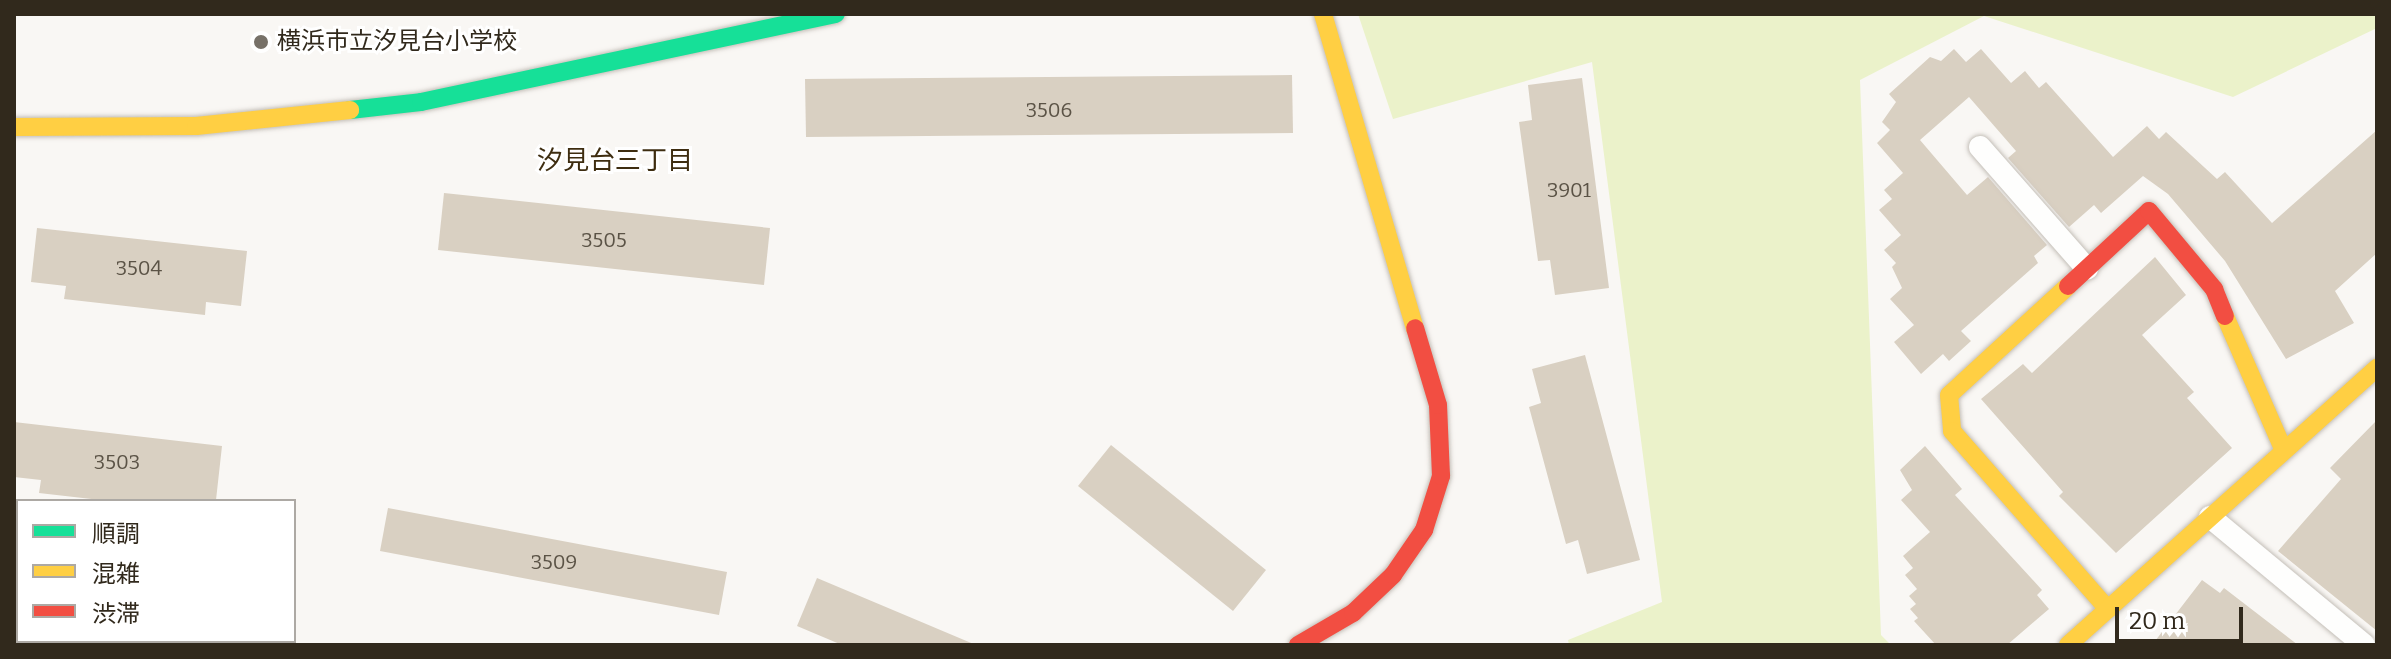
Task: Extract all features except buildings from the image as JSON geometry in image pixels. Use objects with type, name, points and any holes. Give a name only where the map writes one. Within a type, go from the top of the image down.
[{"type":"street","points":[[14,127],[196,126],[396,105],[836,14]]},
{"type":"street","points":[[1298,645],[1353,613],[1393,575],[1424,530],[1441,476],[1438,405],[1323,14]]},
{"type":"street","points":[[2108,609],[1952,431],[1949,395],[2149,211],[2214,289],[2284,451]]},
{"type":"street","points":[[2068,645],[2284,451],[2373,377]]},
{"type":"lane","points":[[1980,147],[2087,269]]},
{"type":"lane","points":[[2210,517],[2364,645]]},
{"type":"green space","points":[[1358,14],[2377,14],[2377,28],[2233,97],[1984,16],[1860,80],[1881,635],[1891,645],[1569,645],[1568,640],[1662,602],[1592,62],[1393,119]]},
{"type":"traffic: fast","points":[[350,110],[421,102],[836,14]]},
{"type":"traffic: slow","points":[[1323,14],[1415,328]]},
{"type":"traffic: slow","points":[[14,127],[196,126],[350,110]]},
{"type":"traffic: slow","points":[[2068,286],[1949,395],[1952,431],[2108,609]]},
{"type":"traffic: slow","points":[[2225,316],[2284,451]]},
{"type":"traffic: slow","points":[[2068,645],[2377,368]]},
{"type":"traffic: jam","points":[[2068,286],[2149,211],[2214,289],[2225,316]]},
{"type":"traffic: jam","points":[[1298,645],[1353,613],[1393,575],[1424,530],[1441,476],[1438,405],[1415,328]]},
{"type":"place","name":"横浜市立汐見台小学校","points":[[261,42]]},
{"type":"district","name":"汐見台三丁目","points":[[615,161]]}]
